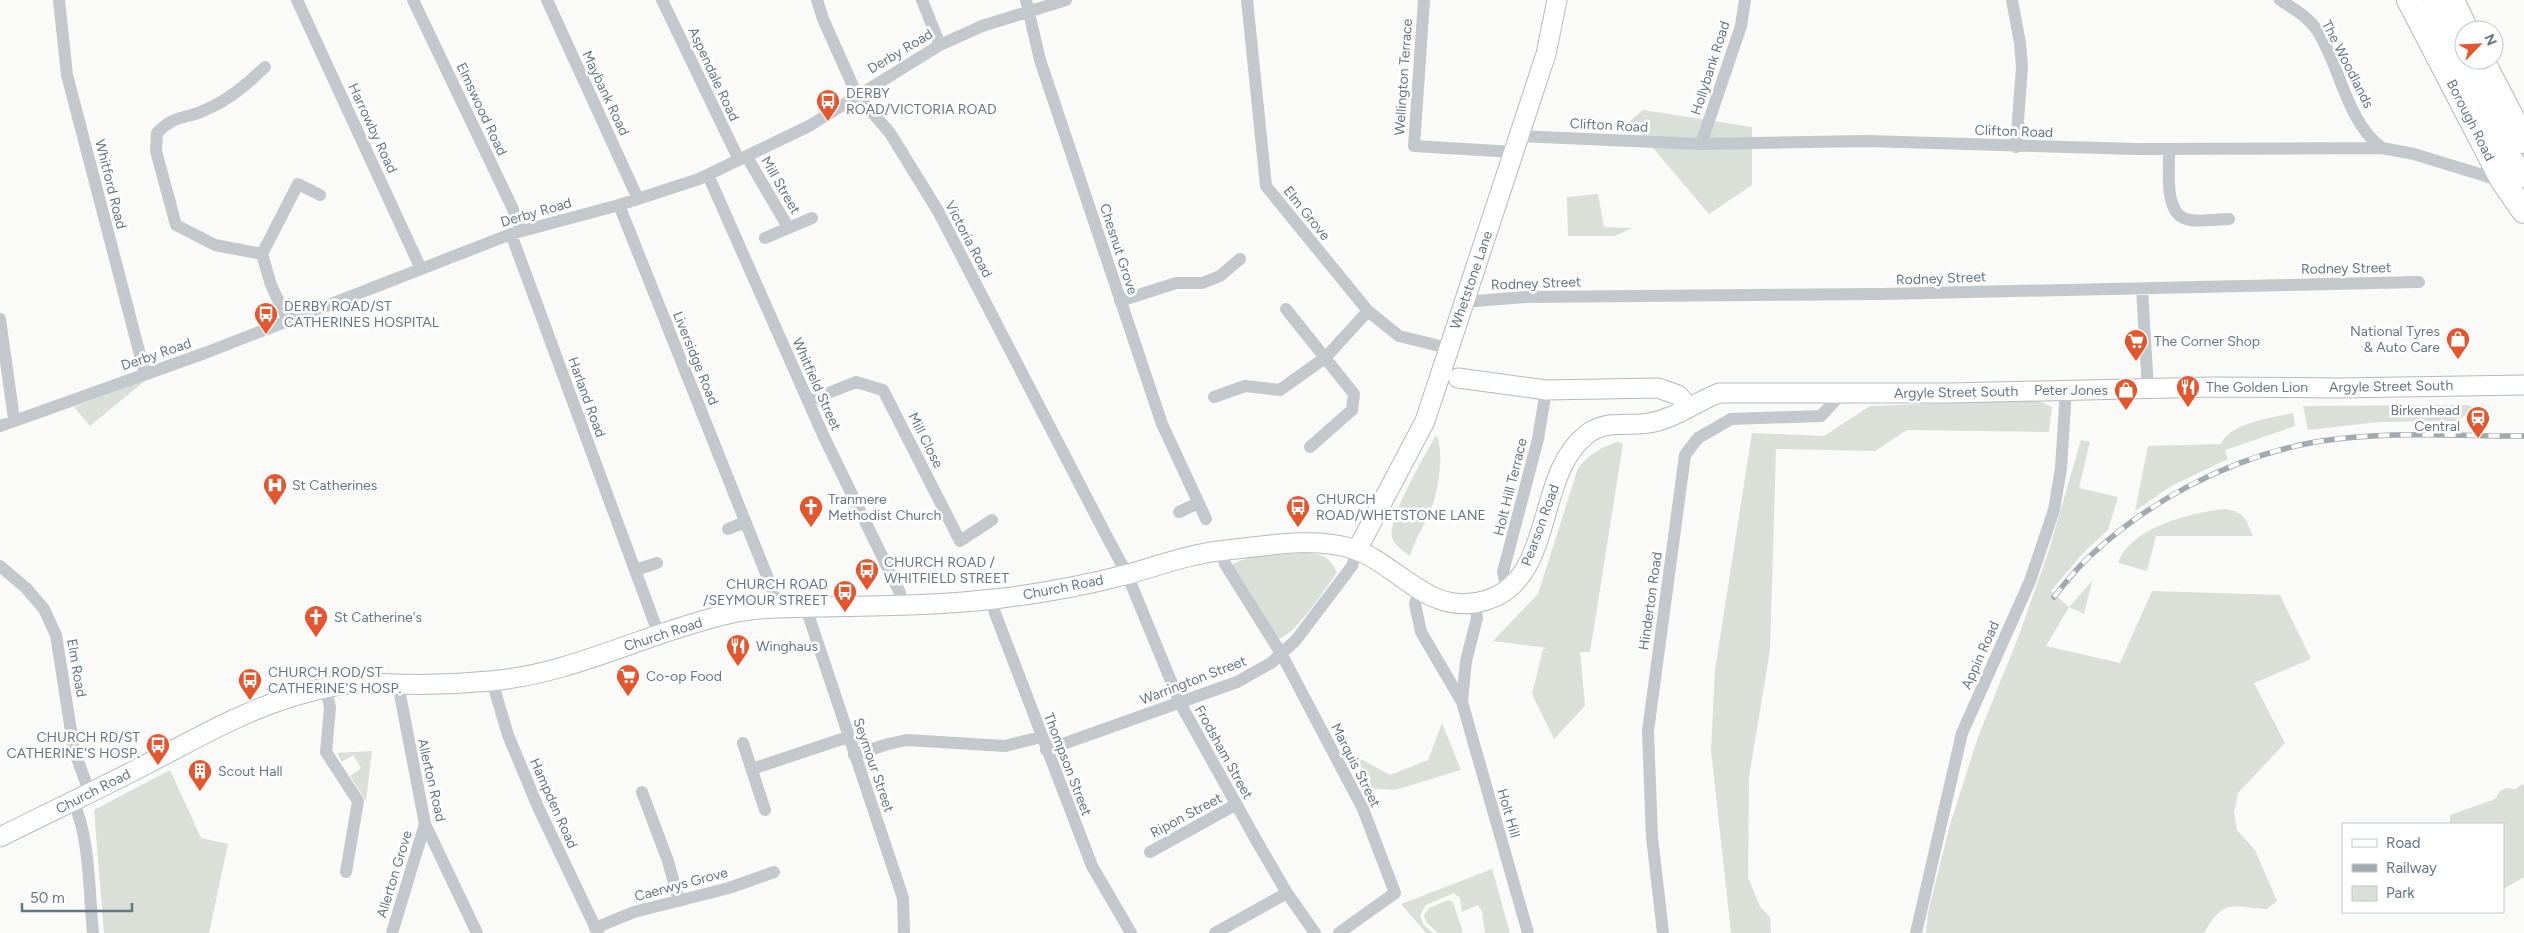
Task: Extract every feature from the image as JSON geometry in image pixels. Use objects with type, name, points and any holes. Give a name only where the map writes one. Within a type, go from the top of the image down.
[{"type":"highway","name":"Borough Road","points":[[2409,0],[2513,179],[2524,211]]},
{"type":"highway","points":[[2452,0],[2461,20]]},
{"type":"highway","points":[[2487,70],[2524,141]]},
{"type":"main road","name":"Whetstone Lane","points":[[1357,550],[1425,421],[1546,54],[1557,0]]},
{"type":"main road","name":"Borough Road","points":[[2433,0],[2506,150],[2513,179]]},
{"type":"main road","points":[[1458,378],[1546,390],[1658,388],[1678,395],[1689,407]]},
{"type":"main road","name":"Argyle Street South","points":[[1689,407],[1702,399],[1726,393],[1950,393],[2148,390],[2213,387],[2339,388],[2524,385]]},
{"type":"main road","name":"Pearson Road","points":[[1357,550],[1419,591],[1448,602],[1475,603],[1490,600],[1516,584],[1526,566],[1554,484],[1569,453],[1582,438],[1598,426],[1617,423],[1646,424],[1664,419],[1689,407]]},
{"type":"main road","name":"Church Road","points":[[0,837],[90,794],[236,718],[285,699],[326,688],[358,683],[398,684],[492,681],[568,665],[728,614],[775,607],[806,608],[992,600],[1056,590],[1221,550],[1314,543],[1357,550]]},
{"type":"street","name":"Whitford Road","points":[[59,0],[67,75],[145,374]]},
{"type":"street","name":"Harrowby Road","points":[[297,0],[421,269]]},
{"type":"street","name":"Elmswood Road","points":[[414,0],[501,183],[516,232]]},
{"type":"street","name":"Maybank Road","points":[[547,0],[638,199]]},
{"type":"street","name":"Aspendale Road","points":[[662,0],[743,159]]},
{"type":"street","name":"Victoria Road","points":[[817,0],[823,19],[857,95],[890,133],[938,211],[1106,535]]},
{"type":"street","points":[[922,0],[940,45]]},
{"type":"street","name":"Derby Road","points":[[0,426],[288,321],[516,232],[619,205],[708,175],[809,126],[940,45],[1027,6],[1066,0]]},
{"type":"street","name":"Elm Grove","points":[[1247,0],[1266,186],[1368,310],[1400,336],[1448,348]]},
{"type":"street","name":"Wellington Terrace","points":[[1424,0],[1414,146],[1517,144]]},
{"type":"street","name":"Hollybank Road","points":[[1701,144],[1741,26],[1744,0]]},
{"type":"street","points":[[2012,0],[2022,68],[2016,147]]},
{"type":"street","name":"The Woodlands","points":[[2280,0],[2309,20],[2318,32],[2342,88],[2370,139],[2382,148]]},
{"type":"street","name":"Chesnut Grove","points":[[1027,6],[1040,60],[1162,424],[1206,519]]},
{"type":"street","points":[[262,254],[215,245],[176,225],[156,151],[157,133],[168,121],[203,111],[221,102],[240,90],[265,67]]},
{"type":"street","name":"Clifton Road","points":[[1517,144],[1701,144],[1867,141],[2016,147],[2169,150],[2382,148],[2414,154],[2513,179]]},
{"type":"street","points":[[2169,150],[2170,198],[2172,206],[2179,215],[2186,219],[2229,219]]},
{"type":"street","name":"Mill Street","points":[[743,159],[788,228]]},
{"type":"street","name":"Whitfield Street","points":[[708,175],[824,437],[900,593],[902,604]]},
{"type":"street","points":[[288,321],[271,285],[262,254],[298,184],[320,195]]},
{"type":"street","name":"Liversidge Road","points":[[619,205],[772,591],[775,607]]},
{"type":"street","name":"Mill Street","points":[[765,238],[812,218]]},
{"type":"street","name":"Harland Road","points":[[516,232],[659,635]]},
{"type":"street","points":[[1120,301],[1176,283],[1202,283],[1220,276],[1240,259]]},
{"type":"street","name":"Rodney Street","points":[[1463,302],[2419,282]]},
{"type":"street","points":[[2142,289],[2148,390]]},
{"type":"street","points":[[1286,309],[1354,394],[1352,410],[1310,447]]},
{"type":"street","points":[[1214,397],[1245,386],[1280,390],[1326,357],[1368,310]]},
{"type":"street","points":[[0,319],[14,420]]},
{"type":"street","name":"Mill Close","points":[[808,401],[856,382],[883,390],[960,541],[992,520]]},
{"type":"street","name":"Holt Hill Terrace","points":[[1507,591],[1504,572],[1538,439],[1546,390]]},
{"type":"street","name":"Appin Road","points":[[1916,933],[1962,733],[2030,581],[2054,510],[2061,468],[2066,390]]},
{"type":"street","name":"Hinderton Road","points":[[1663,933],[1652,837],[1648,731],[1685,456],[1698,438],[1732,419],[1821,416],[1843,392]]},
{"type":"street","points":[[1086,498],[1098,491]]},
{"type":"street","points":[[1180,512],[1198,503]]},
{"type":"street","points":[[728,529],[745,522]]},
{"type":"street","name":"Frodsham Street","points":[[1106,535],[1127,574],[1180,703],[1287,893],[1315,933]]},
{"type":"street","name":"Marquis Street","points":[[1221,550],[1225,564],[1282,655],[1363,809],[1394,893],[1339,933]]},
{"type":"street","name":"Warrington Street","points":[[1046,750],[1237,682],[1282,655],[1352,566],[1357,550]]},
{"type":"street","points":[[635,570],[657,562]]},
{"type":"street","name":"Elm Road","points":[[0,566],[26,588],[44,608],[56,635],[74,750],[90,794]]},
{"type":"street","name":"Holt Hill","points":[[1419,591],[1414,604],[1420,632],[1462,702],[1528,933]]},
{"type":"street","name":"Thompson Street","points":[[992,600],[995,613],[1041,737],[1092,866],[1131,933]]},
{"type":"street","name":"Holt Hill","points":[[1462,702],[1466,662],[1476,618],[1475,603]]},
{"type":"street","name":"Seymour Street","points":[[806,608],[903,898],[904,933]]},
{"type":"street","name":"Hampden Road","points":[[492,681],[512,744],[538,808],[597,930]]},
{"type":"street","name":"Allerton Road","points":[[398,684],[425,824],[477,933]]},
{"type":"street","points":[[326,688],[330,708],[326,752],[358,801],[346,872]]},
{"type":"street","points":[[752,769],[848,737]]},
{"type":"street","points":[[854,755],[907,740],[1005,746],[1041,737]]},
{"type":"street","points":[[742,743],[765,810]]},
{"type":"street","points":[[642,792],[668,861],[679,901]]},
{"type":"street","points":[[74,802],[80,814],[93,933]]},
{"type":"street","name":"Ripon Street","points":[[1150,852],[1236,805]]},
{"type":"street","name":"Allerton Grove","points":[[392,933],[425,824]]},
{"type":"street","name":"Caerwys Grove","points":[[597,930],[634,912],[729,888],[774,872]]},
{"type":"street","points":[[1215,933],[1287,893]]},
{"type":"green space","points":[[1643,110],[1752,127],[1752,185],[1709,214],[1630,121]]},
{"type":"green space","points":[[1598,194],[1604,227],[1632,228],[1615,236],[1568,236],[1567,197]]},
{"type":"green space","points":[[147,379],[90,426],[74,407]]},
{"type":"green space","points":[[2037,400],[2052,407],[2049,432],[1907,430],[1875,451],[1776,449],[1770,650],[1749,777],[1748,877],[1760,907],[1770,917],[1771,933],[1731,933],[1711,750],[1715,670],[1752,433],[1824,436],[1870,406]]},
{"type":"green space","points":[[2468,405],[2477,410],[2482,419],[2475,420],[2468,413],[2457,421],[2379,422],[2308,430],[2303,406]]},
{"type":"green space","points":[[2293,413],[2295,426],[2225,450],[2228,459],[2171,486],[2135,511],[2148,446],[2221,444],[2233,431],[2242,426],[2263,419]]},
{"type":"green space","points":[[1436,435],[1440,449],[1440,458],[1436,494],[1410,556],[1395,543],[1392,537],[1392,528],[1408,486]]},
{"type":"green space","points":[[2081,440],[2090,442],[2079,488],[2118,497],[2108,530],[2082,554],[2051,591],[2069,607],[2046,646],[2120,663],[2152,591],[2280,595],[2311,659],[2254,683],[2285,743],[2238,793],[2234,813],[2237,830],[2255,850],[2277,901],[2267,909],[2237,906],[2223,909],[2217,914],[2204,933],[1926,933],[1928,912],[1950,825],[1978,737],[2018,638],[2049,550]]},
{"type":"green space","points":[[1618,442],[1623,444],[1590,652],[1580,652],[1585,706],[1554,739],[1532,694],[1543,649],[1548,648],[1493,641],[1538,594],[1578,468],[1596,452]]},
{"type":"green space","points":[[2224,509],[2240,514],[2253,536],[2156,536],[2147,571],[2118,563],[2125,551],[2135,540],[2148,531],[2179,518]]},
{"type":"green space","points":[[1305,553],[1325,557],[1337,573],[1293,629],[1278,639],[1232,564],[1250,557]]},
{"type":"green space","points":[[2092,581],[2084,614],[2069,607]]},
{"type":"green space","points":[[1442,723],[1461,770],[1395,790],[1364,788],[1359,758],[1390,775],[1428,760]]},
{"type":"green space","points":[[372,751],[366,801],[350,776],[361,768],[353,755],[342,762],[337,753]]},
{"type":"green space","points":[[170,770],[201,838],[228,844],[209,933],[104,933],[94,810]]},
{"type":"green space","points":[[2522,784],[2524,786],[2524,877],[2504,888],[2504,823],[2450,823],[2450,815],[2495,799],[2500,791],[2506,788],[2516,789]]},
{"type":"green space","points":[[1492,869],[1510,933],[1485,933],[1482,912],[1478,905],[1462,912],[1460,898],[1454,893],[1426,905],[1420,915],[1423,924],[1433,933],[1426,933],[1401,904]]},
{"type":"green space","points":[[1448,900],[1453,902],[1463,933],[1438,933],[1426,922],[1424,915],[1429,908]]},
{"type":"railway","points":[[2054,597],[2089,557],[2136,518],[2162,501],[2217,472],[2275,451],[2331,440],[2386,435],[2524,436]]},
{"type":"place","name":"DERBY ROAD/VICTORIA ROAD","points":[[828,122]]},
{"type":"place","name":"DERBY ROAD/ST CATHERINES HOSPITAL","points":[[266,335]]},
{"type":"place","name":"National Tyres & Auto Care","points":[[2458,360]]},
{"type":"place","name":"The Corner Shop","points":[[2136,362]]},
{"type":"place","name":"The Golden Lion","points":[[2188,408]]},
{"type":"place","name":"Peter Jones","points":[[2126,411]]},
{"type":"place","name":"Birkenhead Central","points":[[2478,439]]},
{"type":"place","name":"St Catherines","points":[[275,506]]},
{"type":"place","name":"Tranmere Methodist Church","points":[[811,528]]},
{"type":"place","name":"CHURCH ROAD/WHETSTONE LANE","points":[[1298,528]]},
{"type":"place","name":"CHURCH ROAD / WHITFIELD STREET","points":[[867,591]]},
{"type":"place","name":"CHURCH ROAD /SEYMOUR STREET","points":[[845,613]]},
{"type":"place","name":"St Catherine's","points":[[316,638]]},
{"type":"place","name":"Winghaus","points":[[738,667]]},
{"type":"place","name":"Co-op Food","points":[[628,697]]},
{"type":"place","name":"CHURCH ROD/ST CATHERINE'S HOSP.","points":[[250,701]]},
{"type":"place","name":"CHURCH RD/ST CATHERINE'S HOSP.","points":[[158,766]]},
{"type":"place","name":"Scout Hall","points":[[200,792]]}]
